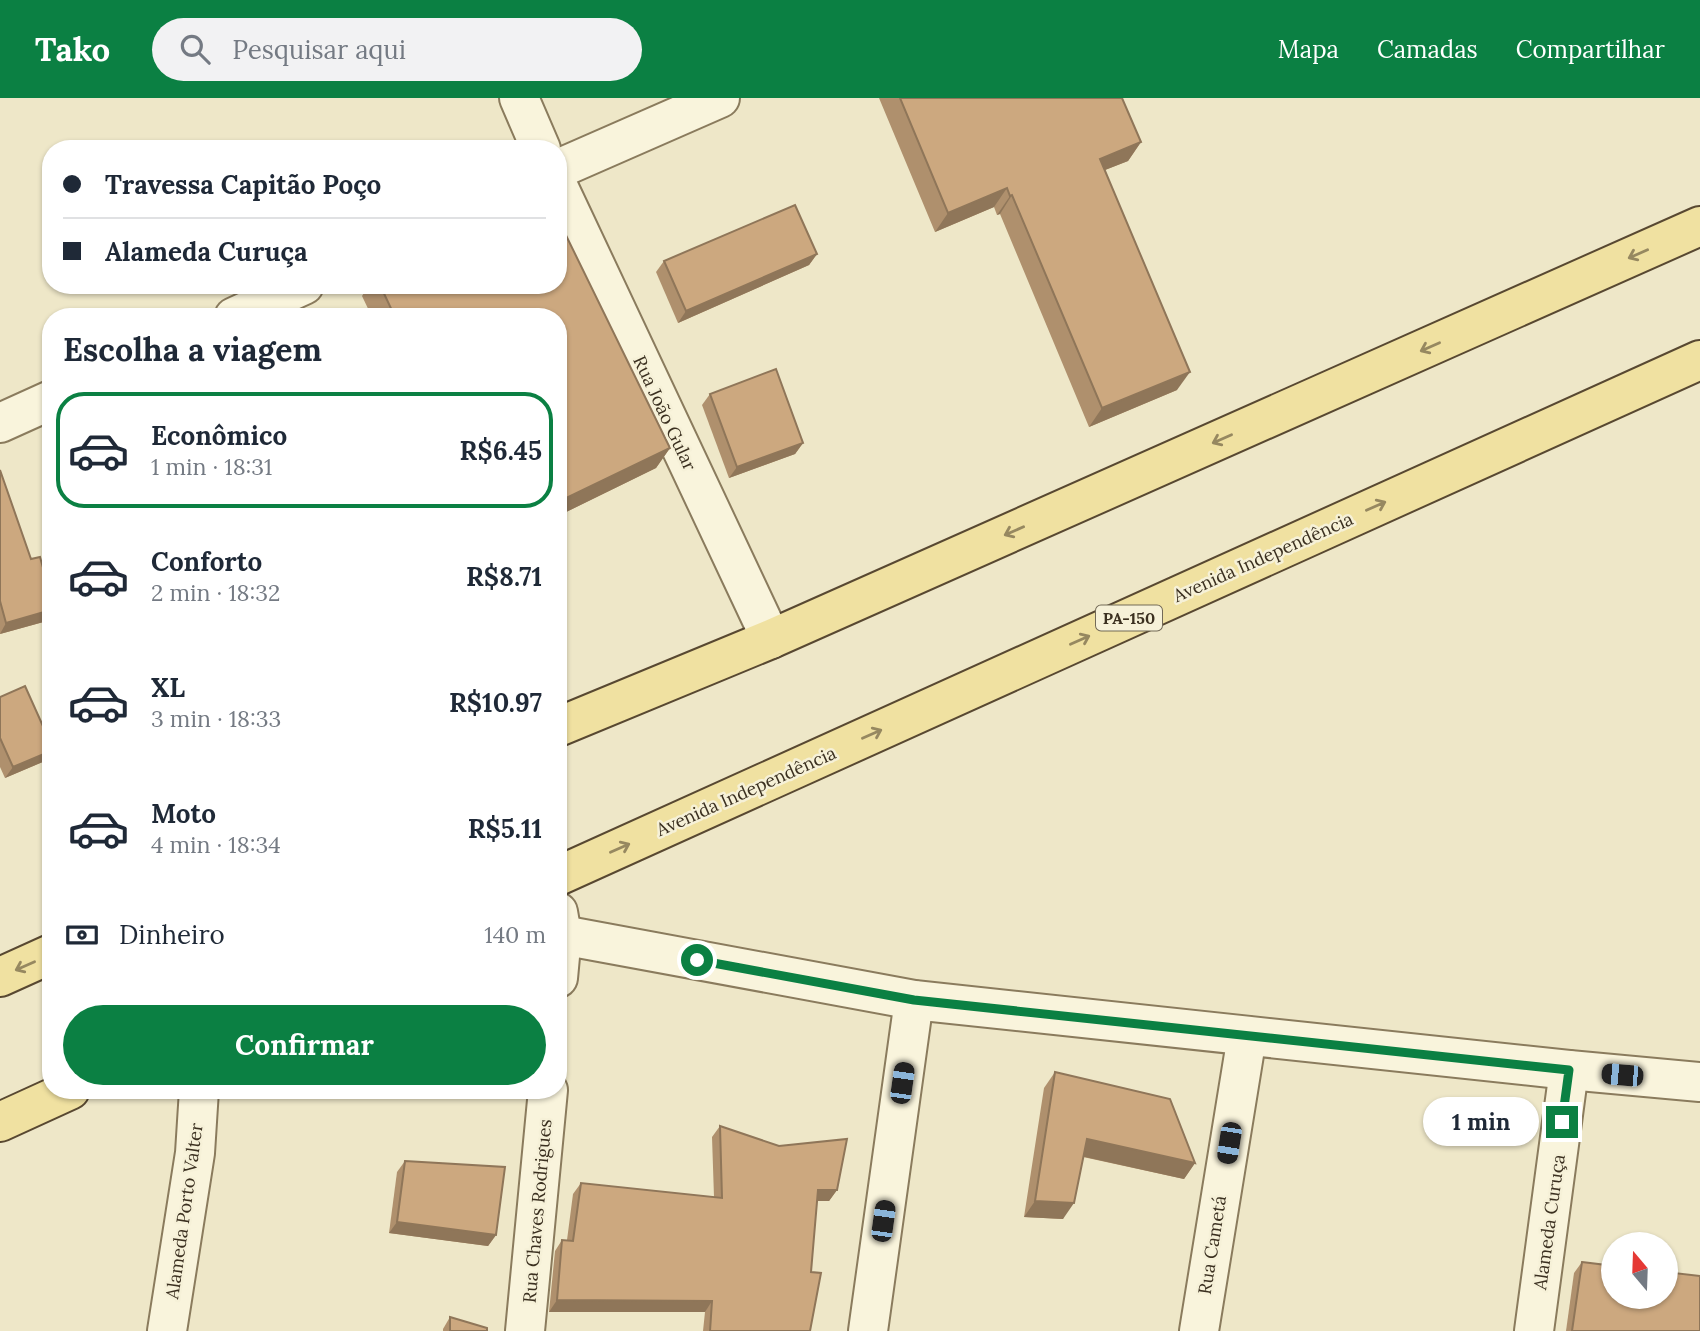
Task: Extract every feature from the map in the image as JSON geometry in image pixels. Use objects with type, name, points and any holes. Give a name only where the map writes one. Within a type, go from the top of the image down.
[{"type":"main road","points":[[567,723],[771,639],[1700,226]]},
{"type":"main road","name":"Avenida Independência","points":[[567,872],[1700,360]]},
{"type":"main road","points":[[0,977],[42,958]]},
{"type":"main road","points":[[0,1122],[50,1099]]},
{"type":"street","points":[[519,98],[537,140]]},
{"type":"street","points":[[567,165],[720,98]]},
{"type":"street","name":"Rua João Gular","points":[[567,205],[771,639]]},
{"type":"street","points":[[254,308],[284,294]]},
{"type":"street","points":[[0,423],[42,404]]},
{"type":"street","points":[[567,926],[914,1000],[1700,1082]]},
{"type":"street","points":[[868,1331],[914,1000]]},
{"type":"street","name":"Rua Cametá","points":[[1199,1331],[1247,1036]]},
{"type":"street","name":"Alameda Curuça","points":[[1534,1331],[1569,1070]]},
{"type":"street","name":"Alameda Porto Valter","points":[[167,1331],[195,1153],[198,1099]]},
{"type":"street","name":"Rua Chaves Rodrigues","points":[[525,1331],[547,1099]]},
{"type":"building","points":[[900,98],[1122,98],[1141,142],[1100,159],[1190,372],[1102,408],[1012,195],[1010,196],[1007,188],[948,213]]},
{"type":"building","points":[[795,205],[817,254],[686,311],[664,261]]},
{"type":"building","points":[[567,237],[670,448],[567,498],[567,308],[391,308],[384,294],[567,294]]},
{"type":"building","points":[[776,369],[803,443],[737,467],[710,394]]},
{"type":"building","points":[[0,470],[31,559],[40,557],[42,613],[6,623],[0,601]]},
{"type":"building","points":[[25,686],[42,724],[42,755],[13,767],[0,738],[0,697]]},
{"type":"building","points":[[1055,1072],[1170,1099],[1195,1163],[1087,1139],[1074,1203],[1035,1201]]},
{"type":"building","points":[[720,1126],[779,1146],[847,1139],[837,1190],[818,1190],[811,1272],[821,1273],[810,1331],[710,1331],[712,1301],[557,1300],[562,1240],[573,1241],[581,1183],[722,1198]]},
{"type":"building","points":[[405,1161],[505,1167],[496,1235],[397,1222]]},
{"type":"building","points":[[1582,1262],[1601,1264],[1601,1309],[1678,1309],[1678,1273],[1700,1276],[1700,1331],[1572,1331]]},
{"type":"building","points":[[450,1317],[487,1328],[487,1331],[450,1331]]},
{"type":"route","points":[[697,960],[914,1000],[1569,1070],[1562,1122]]}]
